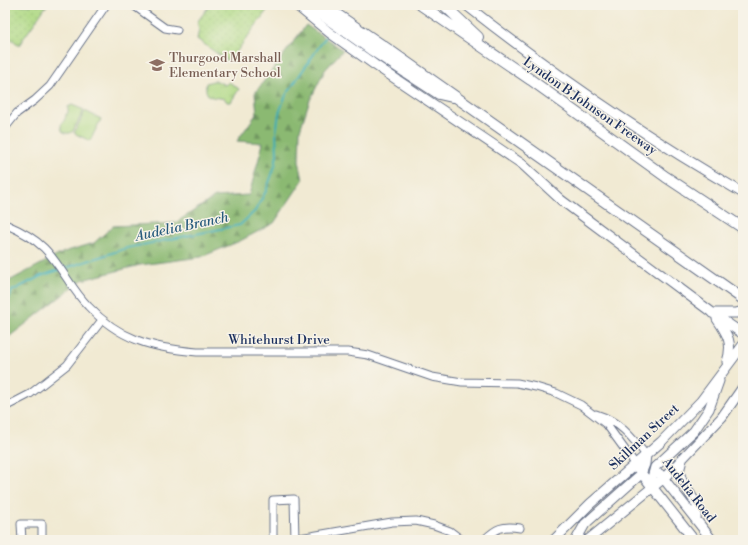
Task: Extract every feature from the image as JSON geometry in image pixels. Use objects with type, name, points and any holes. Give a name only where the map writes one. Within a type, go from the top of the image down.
[{"type":"highway","points":[[308,5],[370,49],[440,94],[458,99]]},
{"type":"highway","points":[[323,5],[743,299]]},
{"type":"highway","name":"Lyndon B Johnson Freeway","points":[[421,5],[501,59],[666,177],[743,228]]},
{"type":"highway","points":[[444,5],[501,59]]},
{"type":"main road","points":[[296,5],[375,65],[522,164],[561,200],[743,334]]},
{"type":"main road","points":[[466,5],[579,88],[650,135],[743,193]]},
{"type":"main road","points":[[713,313],[736,313],[743,311]]},
{"type":"main road","points":[[713,313],[729,338],[730,354],[726,366]]},
{"type":"main road","name":"Skillman Street","points":[[554,540],[590,504],[661,442],[701,401],[743,345]]},
{"type":"main road","points":[[652,488],[652,478],[655,466],[694,430],[709,409],[720,376]]},
{"type":"main road","points":[[588,540],[664,478],[722,416],[743,387]]},
{"type":"main road","points":[[576,540],[585,524],[640,474],[645,464],[646,455]]},
{"type":"main road","name":"Audelia Road","points":[[646,455],[712,540]]},
{"type":"main road","points":[[682,460],[679,471],[682,481],[696,505],[696,520]]},
{"type":"main road","name":"Audelia Road","points":[[636,465],[640,474],[694,540]]},
{"type":"street","points":[[5,128],[17,113],[35,100],[50,86],[67,59],[106,5]]},
{"type":"street","points":[[133,5],[165,28],[177,30]]},
{"type":"street","name":"Whitehurst Drive","points":[[5,224],[34,239],[50,255],[88,306],[102,320],[127,336],[151,346],[197,352],[348,352],[368,355],[432,377],[462,382],[517,383],[536,387],[568,398],[592,412],[608,418],[619,425],[646,455]]},
{"type":"street","points":[[5,407],[30,394],[68,365],[102,320]]},
{"type":"street","name":"Whitehurst Drive","points":[[592,412],[607,425],[636,465]]},
{"type":"street","points":[[274,540],[273,500],[294,500],[292,540],[392,522],[416,521],[450,531],[462,540]]},
{"type":"street","points":[[22,540],[21,524],[42,524],[42,540]]},
{"type":"street","points":[[484,540],[492,532],[500,528],[510,526],[520,528]]},
{"type":"green space","points":[[5,5],[47,5],[19,45],[5,34]]},
{"type":"green space","points":[[210,5],[271,5],[229,62],[197,39],[199,29],[197,22]]},
{"type":"green space","points":[[306,25],[343,50],[325,70],[309,102],[300,130],[299,161],[303,180],[274,223],[240,241],[201,257],[140,265],[82,280],[5,340],[5,283],[64,252],[94,243],[113,226],[175,223],[215,197],[249,195],[263,143],[237,141],[257,113],[255,93]]},
{"type":"green space","points":[[217,81],[225,85],[229,82],[239,89],[231,102],[208,95],[206,83]]},
{"type":"green space","points":[[72,105],[84,110],[73,131],[71,133],[66,133],[62,131],[61,125],[66,114],[68,113],[68,107]]},
{"type":"green space","points":[[85,111],[101,119],[90,141],[74,133]]},
{"type":"waterway","name":"Audelia Branch","points":[[63,269],[127,248],[240,225],[255,211],[266,191],[275,166],[277,154],[276,133],[279,113],[286,95],[327,35]]},
{"type":"waterway","name":"Audelia Branch","points":[[5,309],[12,291],[41,276],[59,270]]},
{"type":"place","name":"Thurgood Marshall Elementary School","points":[[157,65]]}]
